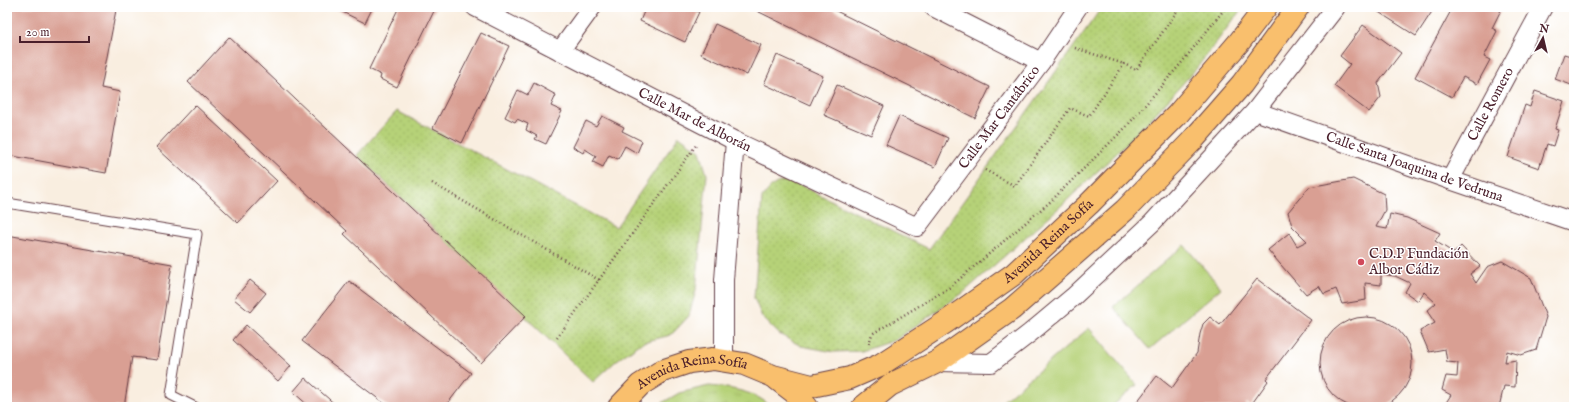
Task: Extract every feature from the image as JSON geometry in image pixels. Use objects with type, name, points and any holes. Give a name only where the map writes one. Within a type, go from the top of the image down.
[{"type":"main road","name":"Avenida Reina Sofía","points":[[619,407],[640,385],[662,371],[689,362],[713,359],[724,360],[744,364],[773,376],[812,386],[850,378],[880,365],[946,322],[1014,274],[1083,210],[1177,115],[1240,41],[1266,7]]},
{"type":"main road","name":"Avenida Reina Sofía","points":[[863,407],[890,385],[937,362],[1012,309],[1125,210],[1192,141],[1242,84],[1298,7]]},
{"type":"main road","name":"Avenida Reina Sofía","points":[[773,376],[794,392],[807,407]]},
{"type":"street","name":"Calle Mar de Alborán","points":[[475,7],[735,141],[917,226]]},
{"type":"street","points":[[560,51],[592,7]]},
{"type":"street","points":[[933,7],[1041,62]]},
{"type":"street","name":"Calle Mar Cantábrico","points":[[917,226],[1041,62],[1078,7]]},
{"type":"street","points":[[937,362],[991,364],[1073,297],[1152,223],[1255,111],[1336,7]]},
{"type":"street","name":"Calle Romero","points":[[1450,180],[1543,7]]},
{"type":"street","name":"Calle Santa Joaquina de Vedruna","points":[[1255,111],[1574,222]]},
{"type":"street","points":[[724,360],[724,280],[735,141]]},
{"type":"lane","points":[[7,203],[197,234],[171,395],[195,407]]},
{"type":"path","points":[[1055,40],[1124,64],[1136,70],[1180,7]]},
{"type":"path","points":[[880,365],[869,345],[872,334],[949,288],[1051,201],[1127,126],[1183,61],[1226,7]]},
{"type":"path","points":[[966,161],[1015,186],[1070,108],[1089,116],[1124,64]]},
{"type":"path","points":[[557,338],[709,128]]},
{"type":"path","points":[[432,183],[599,280]]},
{"type":"green space","points":[[1102,7],[1243,7],[1196,69],[1135,136],[1062,205],[963,293],[895,340],[862,351],[834,352],[801,346],[779,334],[762,317],[754,298],[762,198],[772,186],[779,182],[794,182],[929,249]]},
{"type":"green space","points":[[397,111],[616,227],[679,136],[700,151],[707,175],[696,290],[689,316],[671,335],[643,342],[617,360],[593,382],[357,155]]},
{"type":"green space","points":[[1184,245],[1221,288],[1150,349],[1113,307]]},
{"type":"green space","points":[[1089,328],[1137,385],[1111,407],[996,407]]},
{"type":"green space","points":[[709,386],[742,391],[758,397],[771,407],[655,407],[679,393]]},
{"type":"building","points":[[7,7],[99,7],[116,10],[101,88],[120,92],[106,173],[7,155]]},
{"type":"building","points":[[332,7],[373,7],[365,23]]},
{"type":"building","points":[[399,7],[436,7],[397,87],[380,79],[381,75],[369,69]]},
{"type":"building","points":[[646,7],[687,7],[699,12],[685,42],[640,21]]},
{"type":"building","points":[[749,7],[828,7],[990,87],[975,118]]},
{"type":"building","points":[[1379,7],[1435,7],[1416,36],[1377,11]]},
{"type":"building","points":[[1453,7],[1495,7],[1501,10],[1492,28],[1497,31],[1484,57],[1490,60],[1477,84],[1463,77],[1452,97],[1415,77]]},
{"type":"building","points":[[715,24],[761,45],[747,75],[701,54]]},
{"type":"building","points":[[1363,25],[1401,53],[1378,83],[1381,97],[1369,112],[1334,86],[1350,64],[1340,56]]},
{"type":"building","points":[[481,33],[509,46],[462,143],[433,128]]},
{"type":"building","points":[[229,37],[526,316],[481,363],[344,234],[347,231],[188,82]]},
{"type":"building","points":[[1564,54],[1574,57],[1574,86],[1555,79]]},
{"type":"building","points":[[777,55],[823,76],[810,105],[764,84]]},
{"type":"building","points":[[534,83],[556,95],[551,106],[562,111],[546,144],[535,139],[537,136],[526,130],[528,124],[517,119],[515,122],[505,117],[518,90],[528,95]]},
{"type":"building","points":[[837,85],[884,106],[871,135],[824,115]]},
{"type":"building","points":[[1535,91],[1564,101],[1555,129],[1558,130],[1553,146],[1547,144],[1539,168],[1508,157],[1525,105],[1530,107]]},
{"type":"building","points":[[195,105],[277,181],[238,223],[156,147]]},
{"type":"building","points":[[602,116],[624,127],[622,131],[642,141],[637,153],[625,146],[618,159],[609,155],[603,167],[593,162],[596,156],[585,149],[583,153],[573,147],[586,121],[596,126]]},
{"type":"building","points":[[899,116],[948,138],[935,167],[886,145]]},
{"type":"building","points":[[1353,179],[1384,194],[1385,210],[1376,227],[1387,229],[1390,214],[1407,218],[1440,233],[1435,241],[1454,253],[1461,246],[1480,266],[1470,274],[1476,283],[1487,267],[1502,261],[1531,278],[1546,317],[1536,350],[1521,355],[1507,351],[1505,362],[1516,360],[1515,387],[1504,386],[1499,407],[1443,407],[1451,395],[1442,390],[1446,376],[1457,377],[1458,363],[1447,362],[1445,349],[1429,352],[1420,331],[1435,323],[1427,311],[1436,303],[1424,292],[1418,301],[1405,292],[1410,283],[1395,276],[1381,274],[1381,285],[1365,283],[1366,300],[1342,304],[1336,289],[1324,294],[1319,286],[1306,294],[1268,250],[1289,233],[1297,246],[1307,241],[1292,226],[1288,212],[1309,187]]},
{"type":"building","points":[[7,235],[172,264],[157,360],[132,357],[124,407],[7,407]]},
{"type":"building","points":[[1257,279],[1311,320],[1266,379],[1268,381],[1251,405],[1247,403],[1244,407],[1133,407],[1157,376],[1172,388],[1197,353],[1203,324],[1210,317],[1220,325]]},
{"type":"building","points":[[250,280],[266,293],[250,312],[234,299]]},
{"type":"building","points":[[349,281],[471,373],[445,407],[389,407],[302,341]]},
{"type":"building","points":[[1366,317],[1375,318],[1392,325],[1404,337],[1411,354],[1411,372],[1404,389],[1392,401],[1375,408],[1366,409],[1357,408],[1340,401],[1328,389],[1321,372],[1320,363],[1321,354],[1328,337],[1340,325],[1357,318]]},
{"type":"building","points":[[246,325],[291,366],[278,381],[233,340]]},
{"type":"building","points":[[305,378],[338,407],[310,407],[293,392]]},
{"type":"place","name":"C.D.P Fundación Albor Cádiz","points":[[1361,262]]}]
